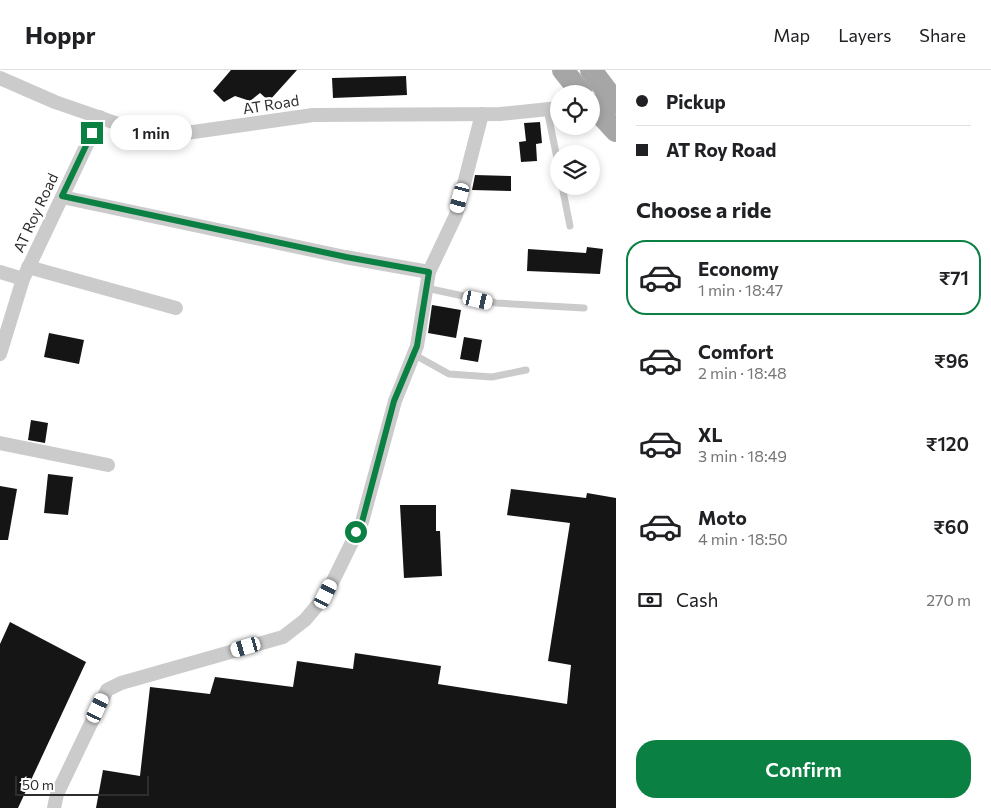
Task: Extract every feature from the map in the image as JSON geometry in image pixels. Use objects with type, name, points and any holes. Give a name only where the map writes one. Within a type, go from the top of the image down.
[{"type":"main road","points":[[563,70],[575,85]]},
{"type":"main road","points":[[591,70],[616,103]]},
{"type":"main road","points":[[600,114],[616,131]]},
{"type":"street","name":"AT Road","points":[[0,78],[55,102],[165,136],[314,115],[482,114],[550,109]]},
{"type":"street","points":[[54,808],[57,794],[106,690],[121,683],[283,637],[305,620],[326,594],[362,522],[394,401],[413,354],[429,272],[456,215],[482,114]]},
{"type":"street","name":"AT Roy Road","points":[[0,354],[26,273],[100,117]]},
{"type":"street","points":[[62,196],[346,257],[429,272]]},
{"type":"street","points":[[0,272],[26,273],[176,308]]},
{"type":"street","points":[[0,443],[108,465]]},
{"type":"lane","points":[[564,195],[570,226]]},
{"type":"lane","points":[[426,288],[496,303],[584,308]]},
{"type":"lane","points":[[413,354],[449,374],[492,376],[526,370]]},
{"type":"building","points":[[231,70],[297,70],[269,101],[260,93],[250,101],[235,96],[224,102],[213,91]]},
{"type":"building","points":[[406,76],[407,95],[333,98],[332,78]]},
{"type":"building","points":[[540,122],[542,143],[536,144],[537,161],[521,162],[519,142],[526,141],[524,123]]},
{"type":"building","points":[[475,175],[511,176],[511,191],[472,190]]},
{"type":"building","points":[[587,247],[603,249],[600,274],[527,271],[528,249],[586,253]]},
{"type":"building","points":[[432,305],[461,310],[456,338],[428,333]]},
{"type":"building","points":[[49,333],[84,340],[79,364],[44,357]]},
{"type":"building","points":[[464,337],[482,340],[478,362],[460,359]]},
{"type":"building","points":[[31,420],[48,423],[45,443],[28,440]]},
{"type":"building","points":[[48,474],[73,477],[68,515],[44,513]]},
{"type":"building","points":[[0,486],[17,489],[8,540],[0,540]]},
{"type":"building","points":[[511,489],[586,498],[587,493],[616,498],[616,808],[96,808],[103,770],[140,776],[150,687],[210,694],[215,677],[293,687],[297,661],[353,669],[355,653],[441,666],[438,684],[567,704],[571,665],[548,661],[570,523],[507,515]]},
{"type":"building","points":[[400,505],[436,505],[436,531],[440,531],[442,576],[404,578]]},
{"type":"building","points":[[10,622],[86,662],[18,808],[0,808],[0,644]]},
{"type":"route","points":[[92,133],[62,196],[238,235],[429,272],[417,346],[394,401],[371,481],[362,522],[356,532]]}]
